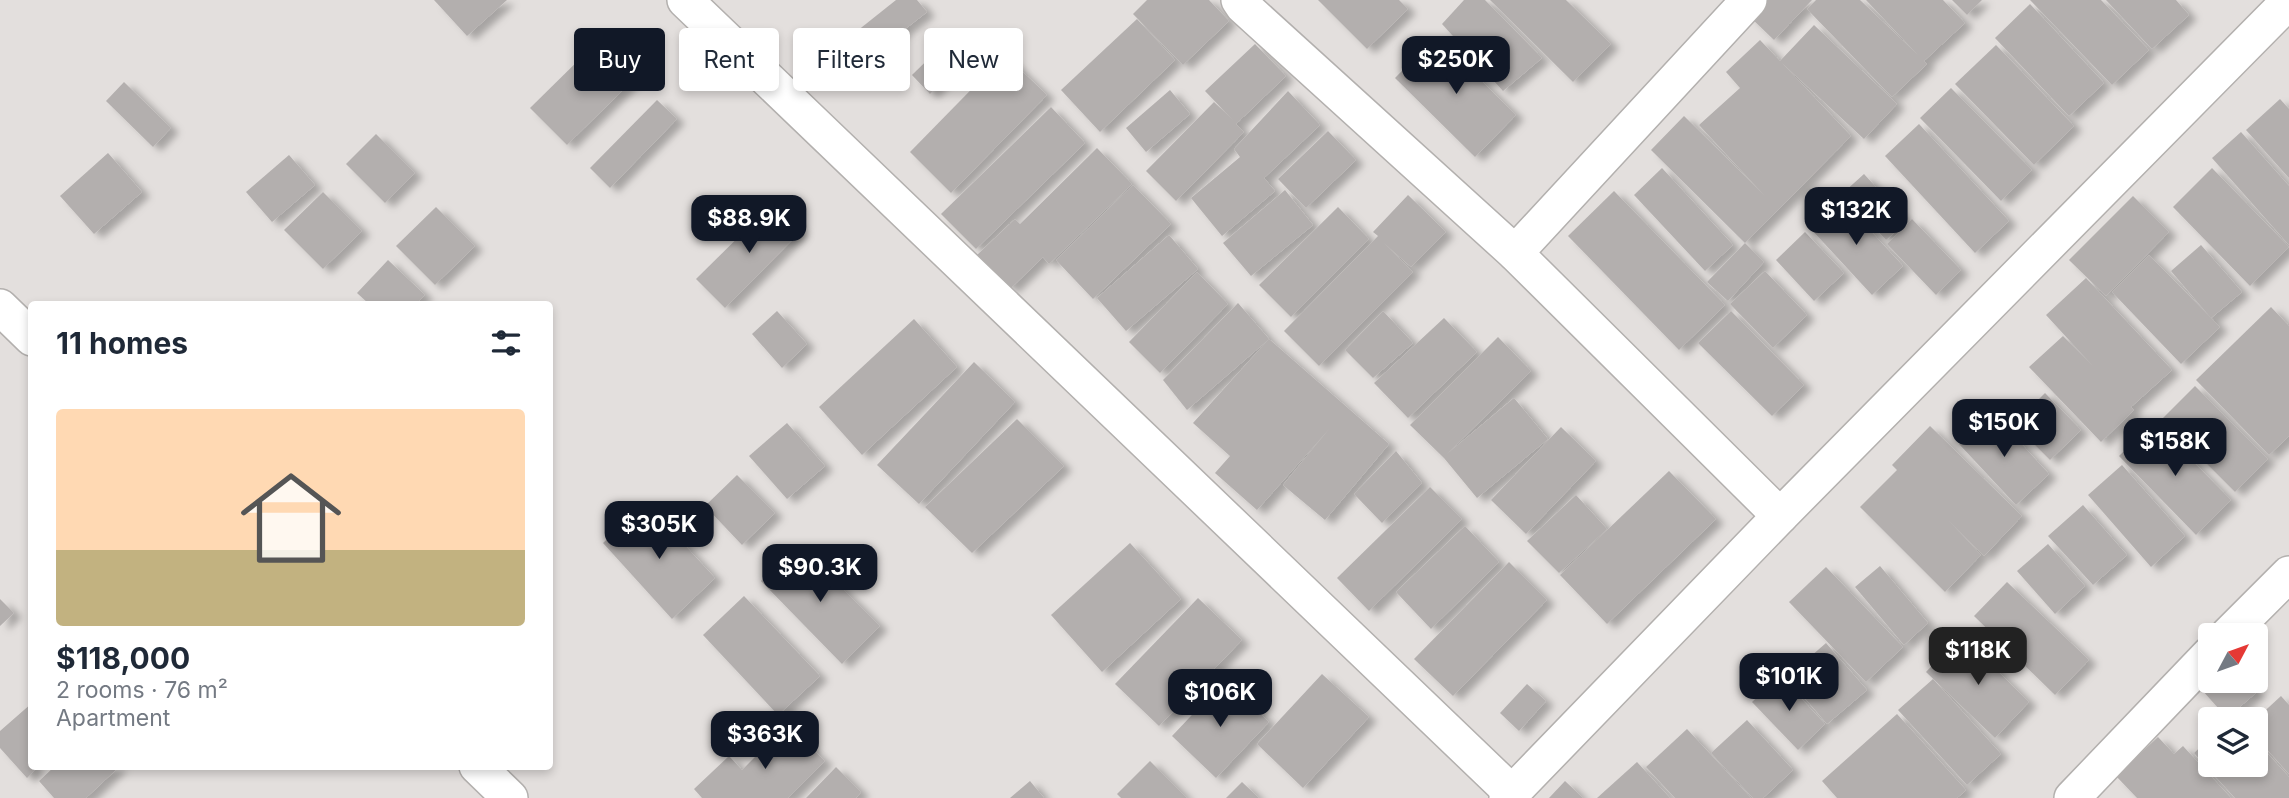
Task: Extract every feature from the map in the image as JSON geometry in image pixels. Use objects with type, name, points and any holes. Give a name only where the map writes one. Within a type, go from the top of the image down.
[{"type":"street","points":[[685,0],[1510,795],[1780,516],[2289,1]]},
{"type":"street","points":[[1239,0],[1514,253],[1780,516]]},
{"type":"street","points":[[1514,253],[1749,0]]},
{"type":"street","points":[[0,307],[28,334]]},
{"type":"street","points":[[2240,623],[2289,574]]},
{"type":"street","points":[[2072,798],[2198,667]]},
{"type":"street","points":[[481,770],[510,798]]},
{"type":"building","points":[[434,0],[507,0],[467,36]]},
{"type":"building","points":[[896,0],[917,0],[927,12],[906,28],[861,28]]},
{"type":"building","points":[[1147,0],[1209,0],[1229,21],[1183,65],[1133,14]]},
{"type":"building","points":[[1318,0],[1399,0],[1408,9],[1367,49]]},
{"type":"building","points":[[1464,0],[1485,0],[1542,58],[1503,91],[1442,24]]},
{"type":"building","points":[[1490,0],[1566,0],[1611,44],[1573,82]]},
{"type":"building","points":[[1762,0],[1812,0],[1774,40],[1748,15]]},
{"type":"building","points":[[1816,0],[1860,0],[1918,55],[1866,0],[1943,0],[1965,23],[1924,61],[1927,64],[1892,97],[1807,9]]},
{"type":"building","points":[[1952,0],[1982,0],[1967,15]]},
{"type":"building","points":[[2030,0],[2101,0],[2149,50],[2112,85]]},
{"type":"building","points":[[2106,0],[2176,0],[2189,15],[2152,49]]},
{"type":"building","points":[[2030,4],[2104,83],[2069,116],[1995,38]]},
{"type":"building","points":[[1137,19],[1175,60],[1100,132],[1061,90]]},
{"type":"building","points":[[1814,25],[1897,104],[1864,139],[1782,63],[1851,136],[1745,243],[1651,150],[1684,116],[1765,196],[1699,125],[1740,88],[1726,72],[1760,40],[1780,61]]},
{"type":"building","points":[[1436,36],[1516,115],[1475,157],[1395,78]]},
{"type":"building","points":[[1255,44],[1286,76],[1236,124],[1244,132],[1176,201],[1146,171],[1214,102],[1233,120],[1205,91]]},
{"type":"building","points":[[1996,45],[2074,126],[2034,165],[1955,84]]},
{"type":"building","points":[[924,63],[924,88],[912,75]]},
{"type":"building","points":[[574,65],[574,91],[622,91],[567,145],[530,108]]},
{"type":"building","points":[[1023,72],[1047,95],[951,193],[910,152],[970,91],[1023,91]]},
{"type":"building","points":[[124,82],[171,128],[153,147],[106,101]]},
{"type":"building","points":[[1951,88],[2032,170],[2001,201],[1920,118]]},
{"type":"building","points":[[1170,90],[1190,114],[1146,152],[1126,128]]},
{"type":"building","points":[[1288,91],[1320,125],[1264,178],[1275,191],[1222,236],[1191,198],[1240,157],[1234,149]]},
{"type":"building","points":[[2280,99],[2289,109],[2289,178],[2246,130]]},
{"type":"building","points":[[657,100],[677,119],[610,188],[590,168]]},
{"type":"building","points":[[1051,107],[1085,143],[976,249],[941,214]]},
{"type":"building","points":[[1919,124],[2009,221],[1975,253],[1885,156]]},
{"type":"building","points":[[1328,131],[1356,160],[1306,208],[1278,179]]},
{"type":"building","points":[[2241,132],[2289,186],[2289,245],[2212,158]]},
{"type":"building","points":[[376,134],[415,173],[385,203],[346,164]]},
{"type":"building","points":[[1097,148],[1132,184],[1049,264],[1043,257],[1010,289],[977,255],[1015,219],[1020,224]]},
{"type":"building","points":[[108,153],[142,192],[94,234],[60,196]]},
{"type":"building","points":[[289,155],[315,185],[272,222],[246,192]]},
{"type":"building","points":[[1662,168],[1733,245],[1705,271],[1634,195]]},
{"type":"building","points":[[2212,168],[2289,247],[2250,286],[2173,207]]},
{"type":"building","points":[[1864,174],[1907,221],[1886,240],[1843,193]]},
{"type":"building","points":[[1133,185],[1171,224],[1093,299],[1056,260]]},
{"type":"building","points":[[1285,190],[1313,225],[1251,276],[1223,243]]},
{"type":"building","points":[[1614,191],[1725,305],[1679,350],[1568,236]]},
{"type":"building","points":[[323,192],[362,231],[323,269],[284,230]]},
{"type":"building","points":[[1408,195],[1446,232],[1411,267],[1384,243],[1413,272],[1319,366],[1284,331],[1378,236],[1373,232]]},
{"type":"building","points":[[2133,196],[2169,232],[2106,296],[2069,260]]},
{"type":"building","points":[[1841,199],[1903,266],[1872,295],[1810,228]]},
{"type":"building","points":[[773,203],[801,231],[725,308],[696,279]]},
{"type":"building","points":[[436,207],[475,246],[435,285],[396,246]]},
{"type":"building","points":[[1338,207],[1369,239],[1291,317],[1259,285]]},
{"type":"building","points":[[1912,219],[1961,270],[1936,295],[1887,244]]},
{"type":"building","points":[[1805,232],[1844,273],[1814,301],[1776,260]]},
{"type":"building","points":[[1169,235],[1198,269],[1126,331],[1097,298]]},
{"type":"building","points":[[1745,243],[1764,262],[1728,301],[1707,282]]},
{"type":"building","points":[[2201,245],[2242,292],[2211,318],[2171,271]]},
{"type":"building","points":[[2149,255],[2220,327],[2181,364],[2112,292]]},
{"type":"building","points":[[388,260],[425,295],[419,301],[366,301],[357,293]]},
{"type":"building","points":[[1765,271],[1807,315],[1773,348],[1730,304]]},
{"type":"building","points":[[1197,272],[1228,304],[1160,373],[1129,342]]},
{"type":"building","points":[[2086,278],[2172,370],[2131,407],[2134,410],[2101,442],[2029,367],[2063,336],[2093,366],[2046,315]]},
{"type":"building","points":[[1238,303],[1269,339],[1187,410],[1163,380]]},
{"type":"building","points":[[2271,307],[2289,326],[2289,436],[2269,455],[2196,380]]},
{"type":"building","points":[[777,311],[807,344],[782,368],[752,334]]},
{"type":"building","points":[[1383,311],[1413,343],[1373,378],[1345,350]]},
{"type":"building","points":[[1731,311],[1804,385],[1772,416],[1698,343]]},
{"type":"building","points":[[1444,318],[1477,352],[1408,418],[1374,383]]},
{"type":"building","points":[[914,319],[957,367],[862,455],[819,407]]},
{"type":"building","points":[[1498,337],[1531,371],[1447,454],[1514,398],[1548,439],[1477,498],[1444,458],[1410,425]]},
{"type":"building","points":[[1269,339],[1389,444],[1325,520],[1283,485],[1330,428],[1257,510],[1215,473],[1230,456],[1193,423]]},
{"type":"building","points":[[974,362],[1015,402],[919,504],[877,465]]},
{"type":"building","points":[[2195,386],[2268,459],[2235,492],[2162,419]]},
{"type":"building","points":[[2045,393],[2081,430],[2050,460],[2014,424]]},
{"type":"building","points":[[1993,413],[2049,474],[2016,505],[1959,444]]},
{"type":"building","points":[[1017,419],[1064,466],[972,553],[925,507]]},
{"type":"building","points":[[2154,422],[2231,500],[2196,535],[2119,456]]},
{"type":"building","points":[[787,423],[825,466],[787,499],[749,456]]},
{"type":"building","points":[[1930,426],[2022,516],[1984,556],[1948,520],[1981,555],[1945,592],[1860,507],[1897,470],[1892,465]]},
{"type":"building","points":[[1561,427],[1596,461],[1526,534],[1491,500]]},
{"type":"building","points":[[1396,451],[1422,483],[1382,523],[1354,494]]},
{"type":"building","points":[[2122,465],[2185,536],[2151,567],[2088,495]]},
{"type":"building","points":[[1669,471],[1716,519],[1607,624],[1560,575]]},
{"type":"building","points":[[737,475],[775,513],[742,545],[705,506]]},
{"type":"building","points":[[1430,487],[1462,519],[1369,611],[1337,578]]},
{"type":"building","points":[[1576,495],[1607,529],[1559,573],[1527,541]]},
{"type":"building","points":[[646,503],[715,578],[672,619],[603,543]]},
{"type":"building","points":[[2083,505],[2127,555],[2093,585],[2048,536]]},
{"type":"building","points":[[1465,526],[1499,562],[1431,629],[1396,592]]},
{"type":"building","points":[[1130,543],[1181,599],[1102,672],[1051,615]]},
{"type":"building","points":[[798,544],[880,626],[842,664],[761,581]]},
{"type":"building","points":[[2048,544],[2085,586],[2055,614],[2017,571]]},
{"type":"building","points":[[1509,562],[1547,600],[1453,696],[1414,659]]},
{"type":"building","points":[[1880,566],[1928,623],[1904,645],[1855,587]]},
{"type":"building","points":[[1826,567],[1903,647],[1866,682],[1789,602]]},
{"type":"building","points":[[2007,582],[2089,660],[2055,695],[1974,616]]},
{"type":"building","points":[[744,596],[820,676],[778,715],[703,635]]},
{"type":"building","points":[[1198,598],[1242,640],[1159,726],[1115,684]]},
{"type":"building","points":[[0,599],[14,613],[0,626]]},
{"type":"building","points":[[1961,635],[2029,702],[1995,738],[1926,672]]},
{"type":"building","points":[[1826,643],[1867,690],[1827,724],[1787,677]]},
{"type":"building","points":[[1322,674],[1369,717],[1303,788],[1257,744]]},
{"type":"building","points":[[1780,676],[1825,724],[1798,750],[1752,702]]},
{"type":"building","points":[[1933,679],[2001,754],[1967,785],[1898,710]]},
{"type":"building","points":[[1225,680],[1269,722],[1216,778],[1172,736]]},
{"type":"building","points":[[1527,684],[1546,701],[1519,731],[1500,713]]},
{"type":"building","points":[[2205,693],[2256,693],[2240,707],[2217,707]]},
{"type":"building","points":[[2281,696],[2289,705],[2289,774],[2268,750],[2268,708]]},
{"type":"building","points":[[28,706],[28,770],[35,770],[27,778],[0,748],[0,731]]},
{"type":"building","points":[[1897,714],[1966,790],[1957,798],[1837,798],[1822,781]]},
{"type":"building","points":[[1747,720],[1793,770],[1763,798],[1753,798],[1711,753]]},
{"type":"building","points":[[787,725],[825,761],[788,798],[702,798],[694,789],[729,756],[742,770]]},
{"type":"building","points":[[1687,729],[1751,798],[1675,798],[1646,767]]},
{"type":"building","points":[[2158,737],[2174,754],[2183,746],[2198,762],[2198,777],[2212,777],[2231,798],[2137,798],[2116,776]]},
{"type":"building","points":[[2268,754],[2289,777],[2289,798],[2235,798],[2216,777],[2268,777]]},
{"type":"building","points":[[1150,761],[1187,798],[1121,798],[1117,794]]},
{"type":"building","points":[[1637,762],[1670,798],[1597,798]]},
{"type":"building","points":[[836,767],[861,792],[856,798],[806,798]]},
{"type":"building","points":[[51,770],[116,770],[86,798],[54,798],[39,781]]},
{"type":"building","points":[[1030,781],[1044,798],[1010,798]]},
{"type":"building","points":[[1565,781],[1583,798],[1549,798]]},
{"type":"building","points":[[1242,782],[1259,798],[1226,798]]}]
